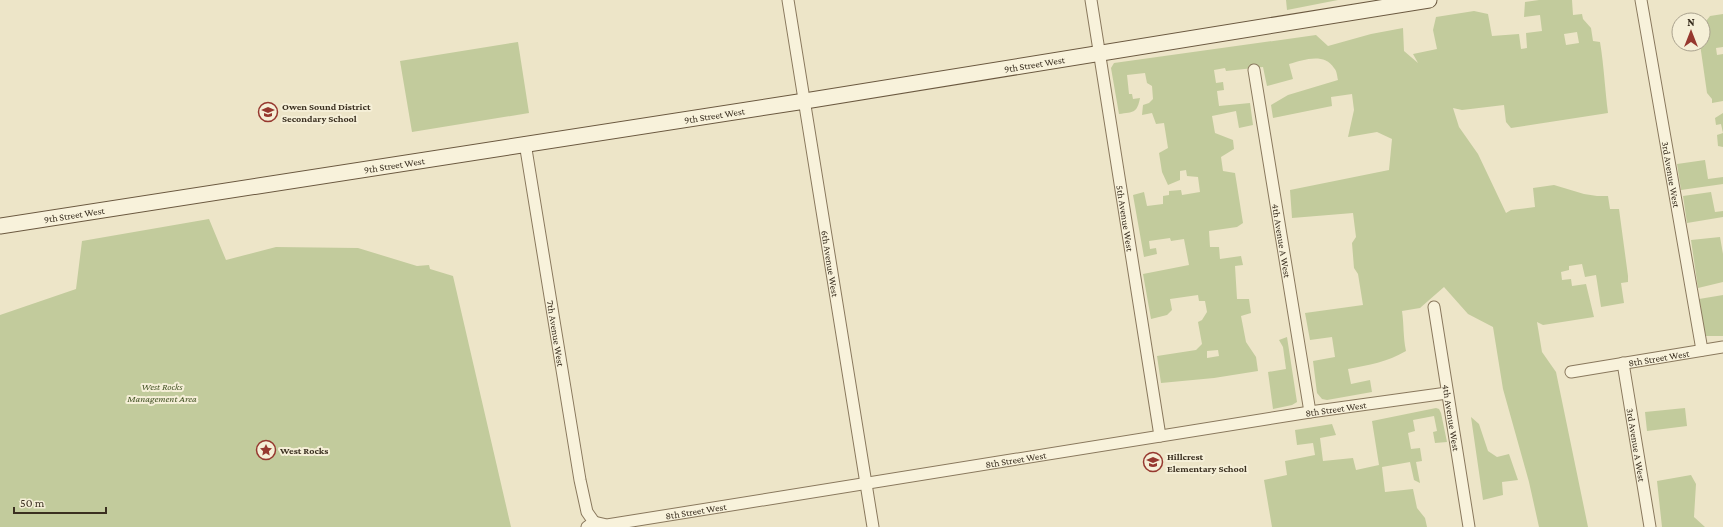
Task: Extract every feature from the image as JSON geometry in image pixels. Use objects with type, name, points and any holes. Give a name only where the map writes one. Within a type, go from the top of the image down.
[{"type":"street","name":"6th Avenue West","points":[[788,0],[873,527]]},
{"type":"street","name":"5th Avenue West","points":[[1091,0],[1160,436]]},
{"type":"street","name":"9th Street West","points":[[0,226],[1099,54],[1429,0]]},
{"type":"street","name":"3rd Avenue West","points":[[1642,0],[1702,350]]},
{"type":"street","name":"4th Avenue A West","points":[[1254,70],[1310,412]]},
{"type":"street","name":"7th Avenue West","points":[[525,143],[580,480],[590,524]]},
{"type":"street","name":"4th Avenue West","points":[[1434,307],[1470,527]]},
{"type":"street","name":"8th Street West","points":[[1571,372],[1723,346]]},
{"type":"street","name":"3rd Avenue A West","points":[[1623,363],[1650,527]]},
{"type":"street","name":"8th Street West","points":[[590,524],[607,526],[1310,412],[1447,393]]},
{"type":"green space","points":[[1286,0],[1338,0],[1287,10]]},
{"type":"green space","points":[[1539,0],[1572,0],[1573,15],[1582,14],[1583,19],[1591,28],[1593,41],[1600,42],[1608,113],[1511,128],[1506,122],[1504,105],[1462,110],[1453,108],[1459,127],[1478,154],[1506,213],[1511,210],[1535,207],[1533,188],[1554,185],[1584,194],[1608,196],[1610,209],[1619,209],[1628,276],[1628,282],[1621,283],[1624,303],[1601,307],[1596,275],[1585,277],[1582,264],[1569,266],[1569,270],[1561,272],[1562,280],[1571,279],[1572,286],[1586,284],[1594,317],[1543,325],[1537,322],[1542,352],[1556,372],[1588,527],[1539,527],[1529,482],[1503,389],[1493,327],[1468,314],[1444,287],[1420,308],[1402,311],[1406,351],[1385,360],[1348,369],[1351,384],[1370,380],[1372,392],[1327,400],[1322,399],[1317,393],[1313,361],[1335,357],[1332,337],[1310,340],[1305,313],[1363,305],[1358,274],[1354,268],[1352,243],[1356,237],[1353,213],[1292,218],[1290,190],[1389,170],[1392,139],[1377,132],[1348,137],[1354,110],[1352,94],[1331,97],[1332,106],[1273,118],[1271,105],[1288,95],[1338,80],[1335,69],[1325,60],[1313,58],[1289,64],[1293,79],[1267,86],[1263,67],[1226,71],[1225,68],[1214,70],[1216,83],[1223,82],[1224,90],[1217,91],[1219,106],[1250,103],[1253,125],[1239,128],[1236,111],[1212,116],[1215,133],[1233,140],[1234,149],[1221,157],[1223,171],[1235,173],[1243,223],[1237,227],[1209,231],[1210,247],[1219,247],[1220,259],[1241,256],[1243,265],[1235,266],[1237,299],[1249,299],[1251,313],[1241,316],[1246,342],[1256,357],[1258,371],[1214,378],[1161,383],[1157,356],[1196,350],[1202,344],[1198,322],[1202,320],[1207,312],[1205,301],[1199,301],[1198,295],[1170,299],[1172,310],[1167,315],[1151,319],[1143,274],[1189,265],[1184,239],[1171,241],[1170,238],[1149,241],[1150,249],[1156,248],[1157,254],[1144,257],[1133,195],[1144,192],[1147,206],[1163,204],[1163,196],[1169,195],[1169,191],[1181,190],[1182,195],[1200,192],[1198,177],[1187,176],[1186,170],[1180,171],[1180,180],[1168,185],[1162,172],[1159,153],[1168,148],[1164,123],[1156,124],[1152,113],[1142,115],[1143,105],[1149,103],[1153,99],[1152,86],[1147,83],[1145,73],[1127,75],[1129,94],[1132,94],[1133,99],[1140,98],[1138,107],[1134,111],[1119,114],[1111,68],[1114,63],[1316,35],[1328,46],[1371,34],[1403,28],[1404,51],[1418,63],[1413,54],[1437,49],[1433,30],[1436,17],[1474,11],[1488,14],[1492,36],[1519,34],[1521,49],[1527,48],[1526,33],[1542,31],[1540,15],[1524,17],[1525,2]],"holes":[[[1577,32],[1579,43],[1566,45],[1564,34]],[[1218,350],[1219,356],[1207,358],[1207,351]]]},
{"type":"green space","points":[[1723,14],[1723,47],[1716,48],[1717,55],[1723,54],[1723,101],[1712,103],[1712,99],[1707,93],[1701,52],[1711,52],[1711,16]]},
{"type":"green space","points":[[518,42],[529,113],[412,132],[400,61]]},
{"type":"green space","points":[[1723,113],[1723,133],[1721,124],[1716,125],[1715,118]]},
{"type":"green space","points":[[1723,133],[1723,147],[1718,146],[1717,135]]},
{"type":"green space","points":[[1705,160],[1708,179],[1723,177],[1723,184],[1681,190],[1677,164]]},
{"type":"green space","points":[[1711,192],[1715,212],[1723,211],[1723,217],[1687,223],[1683,196]]},
{"type":"green space","name":"West Rocks Management Area","points":[[209,219],[226,260],[276,247],[358,248],[417,266],[429,265],[430,269],[453,276],[511,527],[0,527],[0,315],[76,289],[82,241]]},
{"type":"green space","points":[[1720,237],[1723,254],[1723,282],[1698,288],[1691,240]]},
{"type":"green space","points":[[1723,295],[1723,336],[1706,336],[1699,299]]},
{"type":"green space","points":[[1287,337],[1297,402],[1292,405],[1273,409],[1268,372],[1286,369],[1283,347],[1279,340]]},
{"type":"green space","points":[[1436,408],[1439,409],[1441,413],[1447,442],[1435,443],[1433,432],[1437,431],[1434,416],[1413,420],[1415,431],[1408,433],[1411,449],[1420,448],[1422,461],[1416,462],[1420,483],[1414,480],[1410,462],[1382,467],[1385,492],[1413,489],[1417,508],[1425,518],[1427,527],[1272,527],[1264,480],[1287,475],[1285,461],[1315,455],[1313,443],[1297,445],[1295,430],[1332,424],[1336,435],[1320,438],[1323,461],[1353,458],[1356,470],[1379,465],[1372,421]]},
{"type":"green space","points":[[1685,408],[1687,426],[1647,431],[1645,412]]},
{"type":"green space","points":[[1471,417],[1479,424],[1488,451],[1497,457],[1509,454],[1518,480],[1502,482],[1503,495],[1483,500]]},
{"type":"green space","points":[[1691,475],[1696,484],[1694,517],[1705,527],[1662,527],[1657,481]]},
{"type":"place","name":"Owen Sound District Secondary School","points":[[268,112]]},
{"type":"place","name":"West Rocks","points":[[266,450]]},
{"type":"place","name":"Hillcrest Elementary School","points":[[1153,462]]}]
